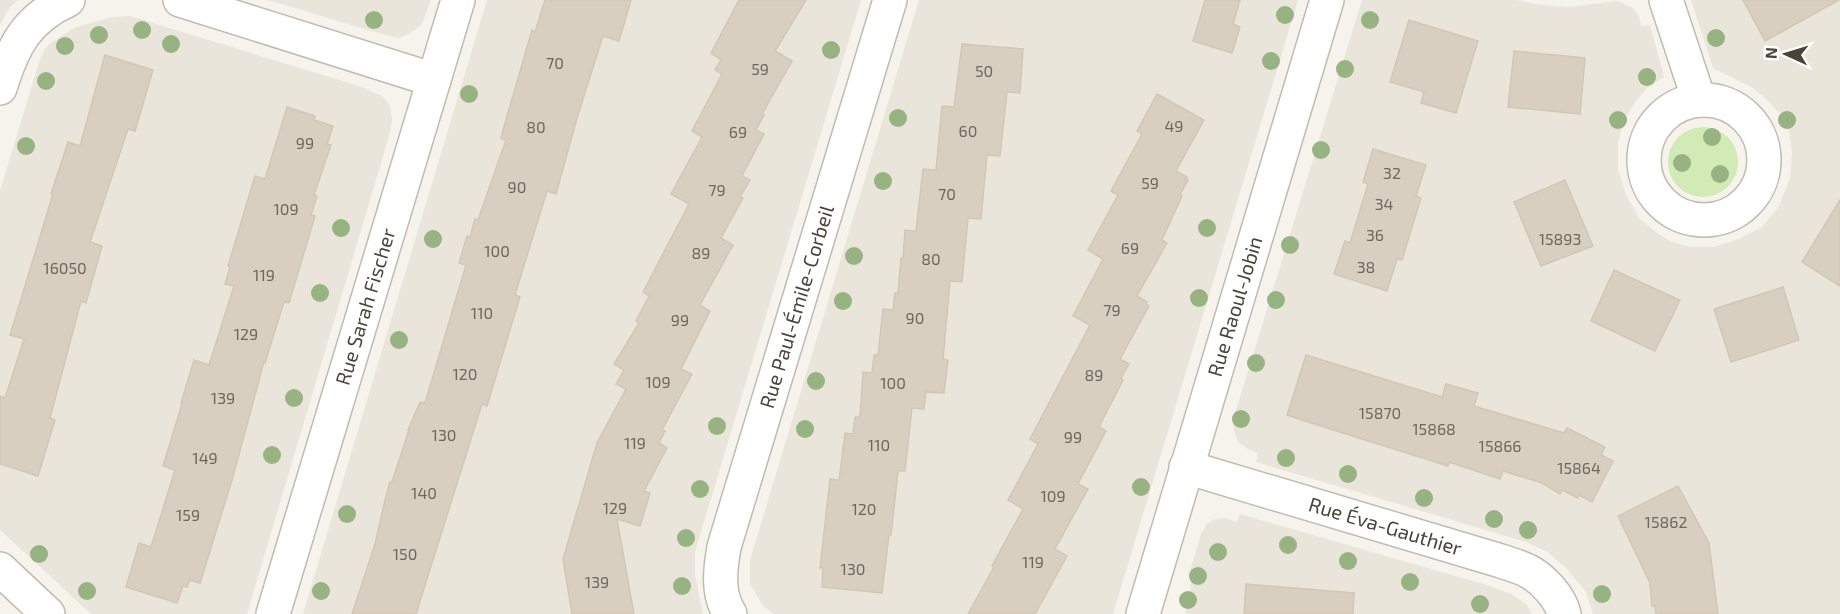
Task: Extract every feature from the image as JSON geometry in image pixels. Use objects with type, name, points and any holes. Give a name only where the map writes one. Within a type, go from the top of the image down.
[{"type":"street","points":[[0,88],[7,64],[18,41],[33,22],[68,0]]},
{"type":"street","points":[[180,0],[434,80]]},
{"type":"street","name":"Rue Sarah Fischer","points":[[273,614],[458,0]]},
{"type":"street","name":"Rue Paul-Émile-Corbeil","points":[[730,614],[725,606],[720,570],[724,548],[890,0]]},
{"type":"street","name":"Rue Raoul-Jobin","points":[[1143,614],[1327,0]]},
{"type":"street","points":[[1666,0],[1699,100]]},
{"type":"street","name":"Rue Éva-Gauthier","points":[[1186,467],[1501,561],[1530,572],[1550,588],[1563,608],[1564,614]]},
{"type":"street","points":[[0,569],[48,614]]},
{"type":"shaded area","points":[[0,0],[18,0],[10,7],[0,24]]},
{"type":"shaded area","points":[[268,0],[431,0],[422,24],[400,38]]},
{"type":"shaded area","points":[[487,0],[861,0],[695,552],[695,575],[703,614],[303,614]]},
{"type":"shaded area","points":[[919,0],[1298,0],[1113,614],[774,614],[763,606],[750,584],[750,560]]},
{"type":"shaded area","points":[[1362,0],[1515,0],[1569,7],[1617,1],[1633,8],[1639,16],[1641,26],[1650,25],[1664,77],[1647,88],[1624,120],[1618,143],[1618,169],[1626,195],[1639,218],[1672,242],[1691,247],[1714,247],[1739,239],[1762,227],[1779,206],[1790,178],[1792,152],[1789,132],[1781,115],[1767,100],[1753,88],[1713,68],[1691,0],[1840,0],[1840,614],[1593,614],[1586,592],[1567,569],[1549,553],[1526,542],[1256,462],[1258,453],[1238,442],[1233,420]]},
{"type":"shaded area","points":[[130,16],[362,87],[384,97],[390,107],[392,119],[390,133],[247,614],[91,614],[0,530],[0,191],[45,49],[76,27],[113,17]]},
{"type":"shaded area","points":[[1240,514],[1490,586],[1511,594],[1527,605],[1532,614],[1185,614],[1191,591],[1190,571],[1201,534],[1207,524],[1215,519],[1225,518],[1237,522]]},
{"type":"green space","points":[[1703,127],[1722,133],[1732,143],[1738,162],[1732,181],[1722,191],[1703,197],[1684,191],[1674,181],[1668,162],[1674,143],[1684,133]]},
{"type":"building","points":[[545,0],[631,0],[619,41],[603,36],[556,194],[547,191],[515,295],[520,297],[487,406],[482,404],[416,614],[352,614],[375,544],[390,482],[392,482],[408,430],[420,402],[425,403],[466,265],[459,263],[467,236],[470,237],[475,219],[478,220],[506,140],[501,138],[505,123],[532,30],[535,32]]},
{"type":"building","points":[[739,0],[806,0],[775,51],[792,61],[762,114],[764,115],[756,130],[764,134],[742,176],[750,180],[721,238],[733,245],[700,305],[710,311],[681,369],[692,374],[662,430],[665,431],[659,443],[667,448],[644,491],[650,493],[640,526],[617,519],[634,614],[572,614],[563,559],[597,443],[626,389],[616,384],[624,370],[614,364],[639,323],[636,321],[649,296],[643,292],[689,204],[671,194],[702,137],[692,131],[722,74],[715,70],[721,60],[711,53]]},
{"type":"building","points":[[1205,0],[1240,0],[1233,24],[1240,27],[1232,53],[1193,41]]},
{"type":"building","points":[[1743,0],[1839,0],[1765,41]]},
{"type":"building","points":[[1409,20],[1478,41],[1456,113],[1421,103],[1424,92],[1390,82]]},
{"type":"building","points":[[962,44],[1023,49],[1020,93],[1007,92],[1000,156],[987,155],[981,219],[968,218],[962,282],[950,281],[943,359],[948,360],[944,393],[926,392],[924,409],[912,408],[905,471],[898,471],[882,593],[822,587],[823,568],[820,568],[830,479],[839,480],[845,433],[853,434],[855,417],[860,417],[863,372],[872,373],[874,355],[878,355],[883,309],[893,310],[895,293],[898,293],[905,230],[916,231],[923,169],[936,170],[942,106],[954,107]]},
{"type":"building","points":[[1514,51],[1585,58],[1580,114],[1508,107]]},
{"type":"building","points":[[105,55],[153,70],[135,131],[128,129],[90,242],[102,246],[86,303],[81,301],[50,418],[55,420],[38,476],[0,464],[0,396],[5,398],[24,339],[10,335],[53,194],[51,194],[68,142],[80,146]]},
{"type":"building","points":[[1157,94],[1204,120],[1176,171],[1188,180],[1162,240],[1167,243],[1137,296],[1149,306],[1120,359],[1129,364],[1099,427],[1106,431],[1078,484],[1088,489],[1055,549],[1067,556],[1035,614],[968,614],[1023,509],[1008,500],[1038,444],[1030,439],[1090,325],[1073,316],[1103,259],[1088,250],[1118,195],[1111,191],[1142,134],[1137,131]]},
{"type":"building","points":[[287,107],[315,116],[314,120],[333,126],[327,144],[331,145],[314,195],[317,196],[311,215],[315,216],[289,303],[284,302],[264,362],[232,480],[200,583],[190,580],[187,587],[183,586],[177,603],[126,587],[139,543],[151,547],[175,470],[163,466],[194,360],[209,365],[234,286],[225,284],[230,267],[228,266],[255,176],[265,179]]},
{"type":"building","points":[[1373,149],[1426,165],[1416,196],[1421,198],[1402,260],[1397,259],[1387,291],[1334,274],[1345,241],[1350,243],[1368,184],[1363,182]]},
{"type":"building","points":[[1565,180],[1593,246],[1541,266],[1514,202]]},
{"type":"building","points":[[1840,200],[1840,286],[1802,262]]},
{"type":"building","points":[[1614,270],[1680,300],[1655,351],[1591,321]]},
{"type":"building","points":[[1783,287],[1799,340],[1731,362],[1714,309]]},
{"type":"building","points":[[1306,355],[1442,397],[1446,384],[1478,393],[1474,406],[1564,433],[1567,428],[1605,447],[1601,455],[1613,461],[1592,502],[1562,490],[1560,494],[1542,483],[1503,471],[1500,479],[1449,462],[1448,466],[1287,415]]},
{"type":"building","points":[[1678,486],[1709,543],[1718,614],[1656,614],[1655,606],[1652,606],[1650,583],[1618,516]]},
{"type":"building","points":[[1246,584],[1354,593],[1353,614],[1244,614]]}]
